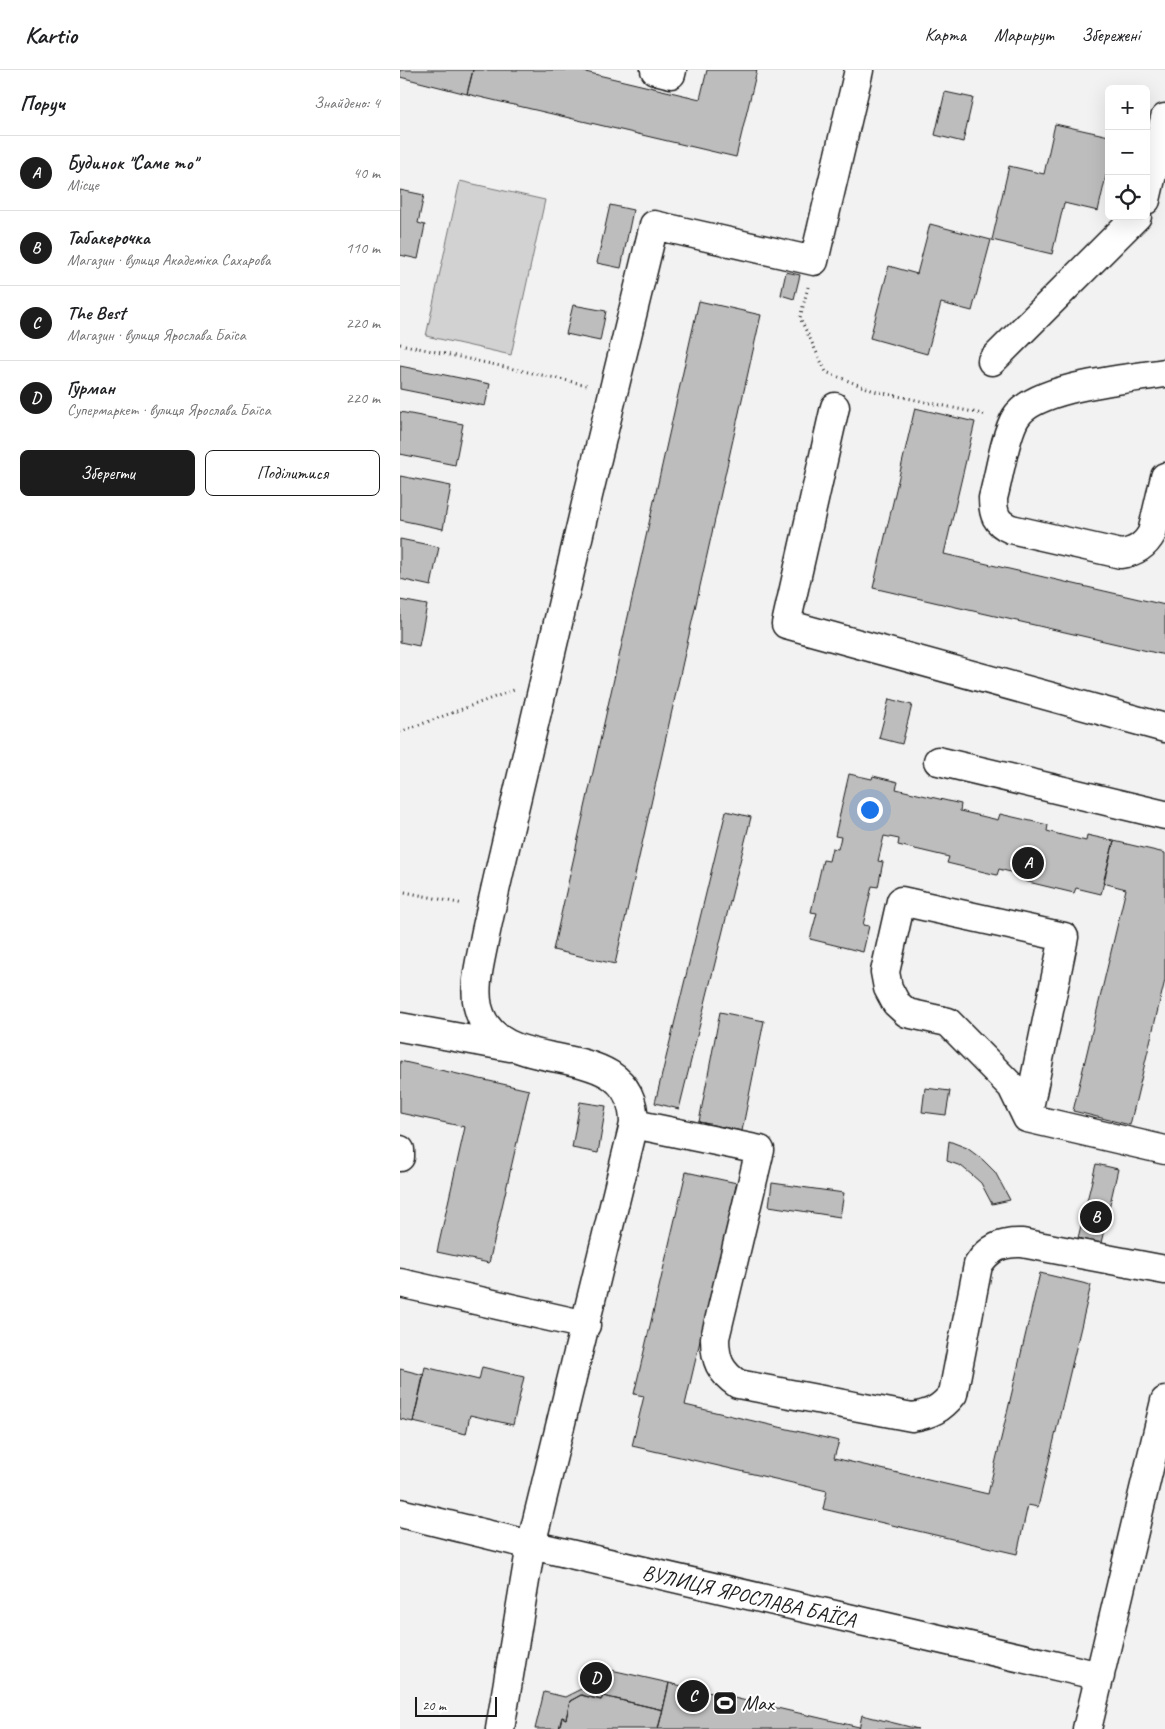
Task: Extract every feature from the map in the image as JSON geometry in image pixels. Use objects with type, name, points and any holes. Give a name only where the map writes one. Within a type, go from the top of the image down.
[{"type":"street","points":[[655,70],[671,74],[672,70]]},
{"type":"street","points":[[510,1047],[494,1036],[484,1022],[478,1007],[476,985],[491,909],[544,679],[654,226],[814,261],[859,70]]},
{"type":"street","points":[[1150,185],[1163,136]]},
{"type":"street","points":[[992,361],[1133,220]]},
{"type":"street","points":[[1165,373],[1054,393],[1026,406],[1014,421],[993,498],[996,517],[1002,525],[1011,529],[1121,554],[1130,553],[1143,544],[1152,533],[1165,477]]},
{"type":"street","points":[[835,407],[786,624],[1165,728]]},
{"type":"street","points":[[938,761],[1165,815]]},
{"type":"street","points":[[901,901],[1064,937],[1027,1118],[1012,1087],[948,1022],[907,1013],[896,1003],[888,988],[885,972],[901,901]]},
{"type":"street","points":[[400,1027],[510,1047],[587,1064],[604,1071],[626,1092],[632,1106],[634,1124],[531,1545],[500,1729]]},
{"type":"street","points":[[1027,1118],[1165,1150]]},
{"type":"street","points":[[634,1124],[760,1150],[715,1338],[715,1354],[719,1367],[738,1384],[912,1417],[929,1414],[944,1406],[953,1394],[978,1265],[985,1254],[998,1246],[1011,1242],[1022,1243],[1165,1270]]},
{"type":"street","points":[[400,1150],[400,1157]]},
{"type":"street","points":[[400,1282],[586,1325]]},
{"type":"street","points":[[1087,1729],[1165,1401]]},
{"type":"street","name":"ВУЛИЦЯ ЯРОСЛАВА БАЇСА","points":[[400,1513],[1100,1676]]},
{"type":"path","points":[[814,261],[800,318],[826,372],[874,391],[1014,421]]},
{"type":"path","points":[[400,344],[613,391]]},
{"type":"path","points":[[400,732],[544,679]]},
{"type":"path","points":[[400,891],[491,909]]},
{"type":"shaded area","points":[[460,181],[545,200],[511,355],[426,336]]},
{"type":"building","points":[[400,70],[473,70],[467,94],[400,77]]},
{"type":"building","points":[[473,70],[577,70],[700,99],[707,70],[757,70],[736,157],[467,94]]},
{"type":"building","points":[[945,92],[973,98],[963,142],[935,135]]},
{"type":"building","points":[[1055,124],[1105,135],[1105,180],[1098,211],[1064,203],[1052,254],[992,240],[1009,166],[1044,174]]},
{"type":"building","points":[[400,190],[424,195],[418,223],[425,225],[418,259],[400,255]]},
{"type":"building","points":[[610,205],[633,210],[621,268],[597,263]]},
{"type":"building","points":[[930,224],[991,240],[972,311],[941,303],[927,354],[870,338],[889,266],[917,274]]},
{"type":"building","points":[[786,272],[800,275],[794,299],[781,295]]},
{"type":"building","points":[[699,301],[761,315],[615,964],[553,950]]},
{"type":"building","points":[[573,305],[606,311],[600,341],[566,334]]},
{"type":"building","points":[[400,366],[490,384],[485,406],[400,389]]},
{"type":"building","points":[[915,408],[975,422],[944,554],[1165,605],[1165,655],[873,588]]},
{"type":"building","points":[[400,412],[463,424],[455,465],[400,454]]},
{"type":"building","points":[[400,476],[451,486],[443,529],[400,520]]},
{"type":"building","points":[[400,539],[439,547],[431,586],[400,579]]},
{"type":"building","points":[[400,600],[427,605],[419,646],[400,642]]},
{"type":"building","points":[[889,699],[912,705],[902,744],[879,738]]},
{"type":"building","points":[[849,774],[872,779],[873,776],[898,782],[896,789],[961,804],[960,811],[998,820],[1000,814],[1048,825],[1047,831],[1086,841],[1087,835],[1114,841],[1101,894],[1076,888],[1074,893],[1024,881],[1025,876],[999,869],[997,875],[947,863],[949,857],[898,845],[899,839],[884,836],[878,861],[883,862],[878,887],[872,886],[863,925],[869,926],[863,952],[810,939],[817,913],[811,912],[823,860],[829,861],[832,848],[838,849],[841,837],[835,836]]},
{"type":"building","points":[[726,811],[751,817],[679,1109],[655,1103]]},
{"type":"building","points":[[1114,841],[1165,853],[1165,980],[1130,1125],[1073,1111],[1126,889],[1103,883]]},
{"type":"building","points":[[720,1012],[764,1021],[742,1131],[699,1122]]},
{"type":"building","points":[[400,1061],[529,1090],[489,1263],[437,1252],[465,1127],[400,1113]]},
{"type":"building","points":[[925,1088],[950,1091],[946,1115],[922,1112]]},
{"type":"building","points":[[580,1102],[606,1106],[598,1153],[572,1148]]},
{"type":"building","points":[[949,1141],[967,1148],[983,1160],[995,1172],[1010,1200],[992,1204],[981,1183],[961,1166],[947,1161]]},
{"type":"building","points":[[1096,1164],[1118,1169],[1101,1243],[1078,1238]]},
{"type":"building","points":[[686,1172],[737,1183],[685,1405],[839,1441],[834,1458],[988,1494],[1040,1273],[1091,1285],[1038,1507],[1028,1505],[1017,1554],[823,1509],[827,1491],[632,1446],[644,1396],[634,1394]]},
{"type":"building","points":[[772,1183],[844,1193],[840,1217],[769,1206]]},
{"type":"building","points":[[425,1367],[479,1380],[482,1367],[524,1377],[513,1425],[470,1415],[466,1434],[413,1422]]},
{"type":"building","points":[[400,1369],[424,1375],[413,1422],[400,1419]]},
{"type":"building","points":[[589,1665],[669,1683],[663,1710],[603,1696],[601,1700],[581,1695],[570,1701],[566,1719],[562,1717],[559,1729],[535,1729],[544,1692],[565,1697],[583,1688]]},
{"type":"building","points":[[669,1683],[859,1727],[859,1729],[658,1729]]},
{"type":"building","points":[[581,1695],[601,1700],[603,1696],[663,1710],[658,1729],[559,1729],[562,1717],[566,1719],[570,1701]]},
{"type":"building","points":[[862,1715],[918,1729],[859,1729]]},
{"type":"place","name":"Будинок \"Саме то\"","points":[[1028,863]]},
{"type":"place","name":"Табакерочка","points":[[1096,1217]]},
{"type":"place","name":"Гурман","points":[[596,1678]]},
{"type":"place","name":"The Best","points":[[693,1696]]},
{"type":"place","name":"Max","points":[[725,1703]]}]
